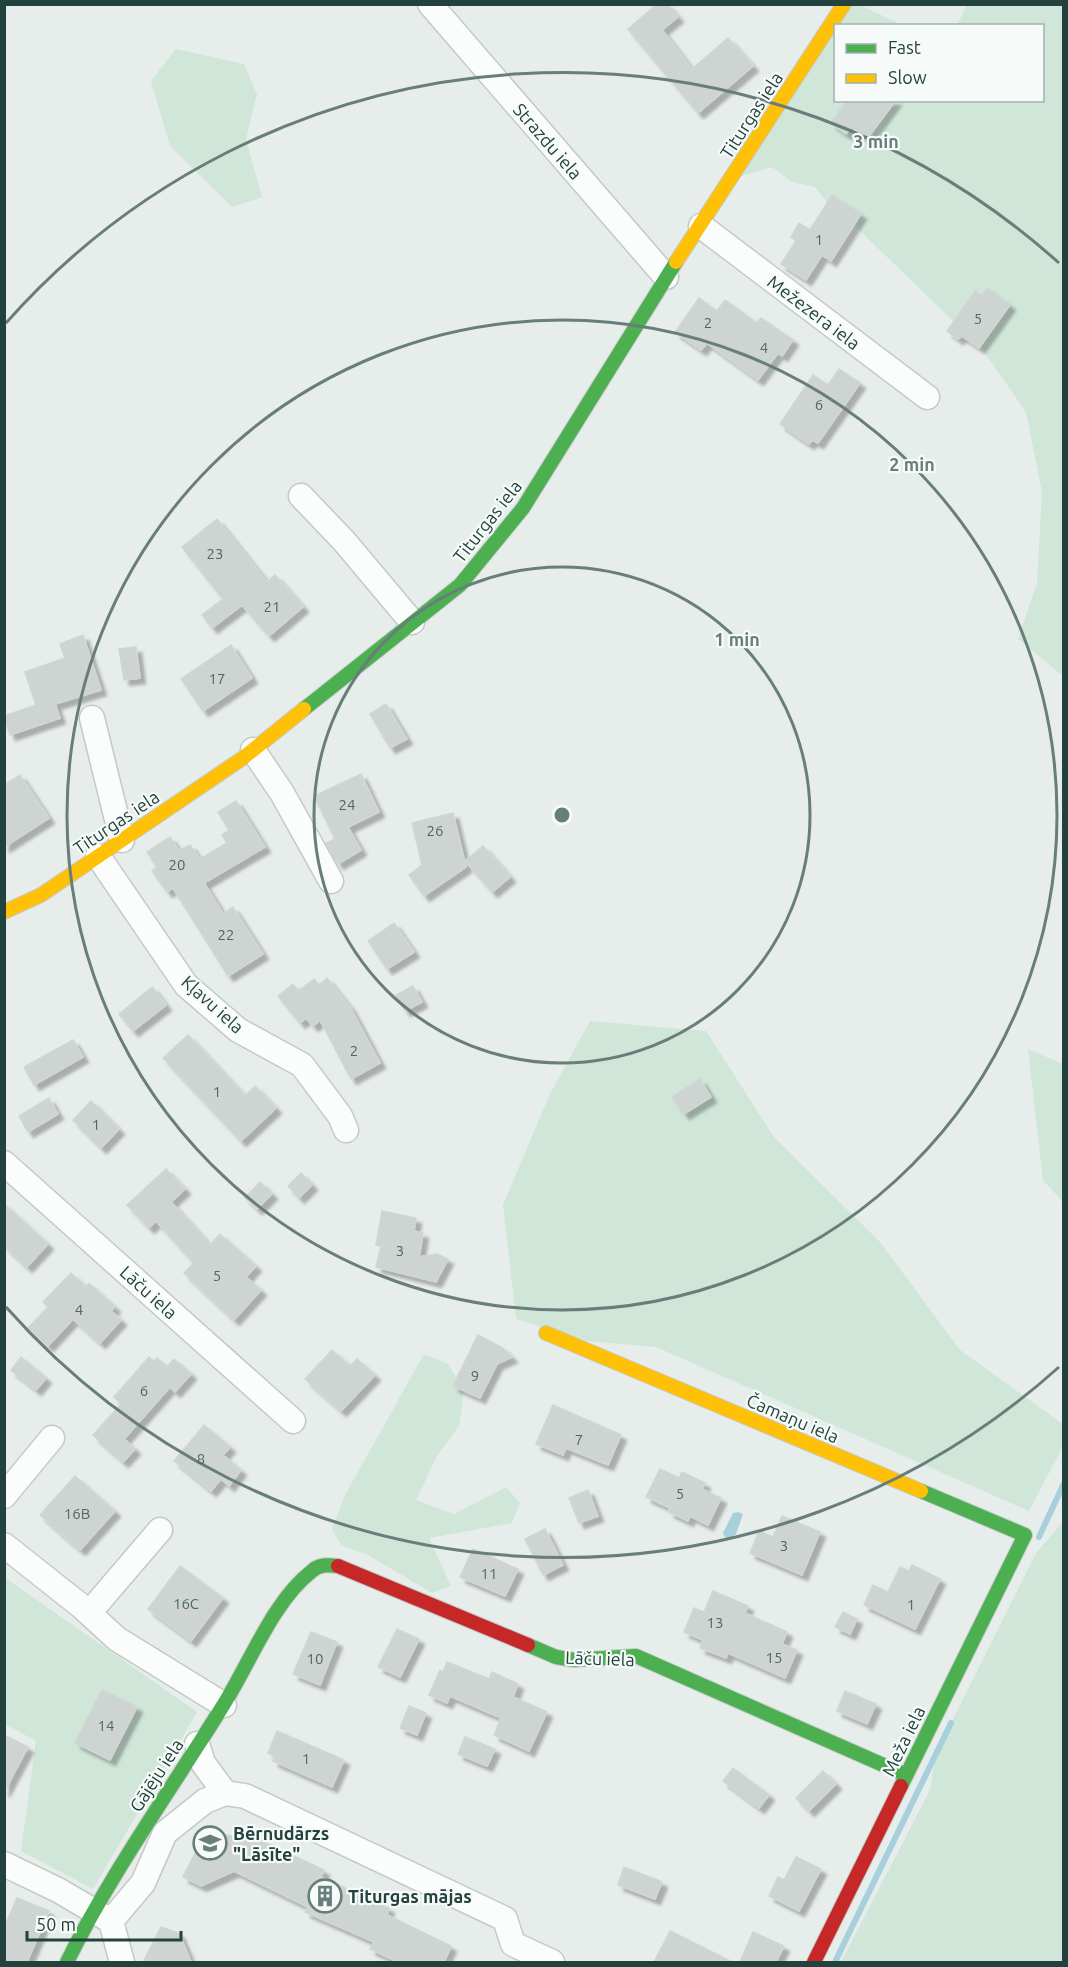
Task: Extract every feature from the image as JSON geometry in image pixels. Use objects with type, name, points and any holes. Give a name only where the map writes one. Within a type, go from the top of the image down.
[{"type":"street","name":"Strazdu iela","points":[[430,4],[666,278]]},
{"type":"street","name":"Titurgas iela","points":[[4,912],[41,895],[253,750],[460,585],[523,508],[666,278],[844,4]]},
{"type":"street","name":"Mežezera iela","points":[[701,226],[927,397]]},
{"type":"street","points":[[301,496],[344,542],[412,622]]},
{"type":"street","points":[[92,718],[122,840]]},
{"type":"street","points":[[253,750],[282,793],[331,881]]},
{"type":"street","name":"Kļavu iela","points":[[98,856],[186,985],[238,1030],[302,1065],[340,1116],[346,1130]]},
{"type":"street","name":"Lāču iela","points":[[4,1163],[293,1421]]},
{"type":"street","name":"Čamaņu iela","points":[[546,1333],[1025,1535]]},
{"type":"street","points":[[4,1496],[52,1438]]},
{"type":"street","points":[[89,1614],[160,1530]]},
{"type":"street","name":"Meža iela","points":[[814,1962],[1025,1535]]},
{"type":"street","points":[[4,1545],[117,1639],[224,1705]]},
{"type":"street","name":"Lāču iela","points":[[323,1565],[341,1567],[556,1657],[574,1660],[636,1656],[906,1775]]},
{"type":"street","name":"Gājēju iela","points":[[67,1962],[101,1916],[197,1744],[224,1705],[281,1610],[302,1579],[312,1569],[323,1565]]},
{"type":"street","points":[[197,1744],[203,1763],[225,1793]]},
{"type":"street","points":[[101,1916],[143,1883],[165,1833],[205,1801],[225,1793],[245,1796],[505,1919],[509,1953],[552,1962]]},
{"type":"street","points":[[4,1864],[58,1890],[101,1916],[122,1962]]},
{"type":"green space","points":[[845,5],[860,5],[900,24],[834,24],[834,102],[1044,102],[1044,24],[958,24],[967,5],[1063,5],[1063,676],[1018,639],[1037,583],[1042,492],[1026,412],[982,349],[855,226],[834,211],[815,187],[792,182],[772,167],[731,179]]},
{"type":"green space","points":[[176,49],[244,64],[257,94],[246,139],[262,197],[232,207],[170,146],[151,81]]},
{"type":"green space","points":[[590,1021],[706,1031],[774,1137],[880,1242],[960,1350],[1063,1424],[1063,1446],[1029,1511],[656,1347],[588,1341],[516,1319],[503,1205],[549,1096]]},
{"type":"green space","points":[[1028,1049],[1063,1064],[1063,1202],[1043,1180]]},
{"type":"green space","points":[[424,1354],[448,1364],[464,1390],[459,1426],[437,1456],[416,1500],[454,1514],[506,1487],[520,1503],[512,1523],[429,1538],[451,1586],[432,1593],[368,1555],[341,1545],[332,1529],[345,1495]]},
{"type":"green space","points":[[1063,1522],[1063,1962],[841,1962],[930,1790],[936,1753],[1036,1553]]},
{"type":"green space","points":[[4,1577],[197,1712],[93,1889],[21,1851],[36,1741],[5,1724]]},
{"type":"water","points":[[733,1513],[743,1514],[736,1534],[730,1538],[725,1537],[723,1533]]},
{"type":"building","points":[[657,4],[667,4],[678,17],[662,30],[692,69],[728,38],[753,66],[698,113],[628,29]]},
{"type":"building","points":[[846,102],[895,102],[867,139],[851,127],[846,134],[831,123]]},
{"type":"building","points":[[832,195],[861,214],[831,261],[822,255],[806,280],[781,264],[796,241],[791,237],[799,223],[810,230]]},
{"type":"building","points":[[987,288],[1010,305],[979,348],[962,336],[958,339],[947,331],[975,291],[982,296]]},
{"type":"building","points":[[699,298],[717,311],[725,300],[757,323],[761,318],[793,340],[782,356],[778,353],[758,380],[707,343],[701,350],[675,332]]},
{"type":"building","points":[[839,369],[860,383],[818,443],[812,440],[809,444],[780,424],[813,375],[828,385]]},
{"type":"building","points":[[217,519],[267,582],[275,575],[303,607],[269,636],[242,605],[212,628],[202,615],[223,599],[182,547]]},
{"type":"building","points":[[83,635],[101,690],[55,704],[60,718],[10,735],[4,716],[36,705],[25,672],[65,658],[60,644]]},
{"type":"building","points":[[231,645],[252,678],[203,711],[181,679]]},
{"type":"building","points":[[136,647],[140,678],[124,680],[119,649]]},
{"type":"building","points":[[386,704],[407,739],[390,748],[370,714]]},
{"type":"building","points":[[361,774],[379,812],[348,827],[361,850],[338,864],[326,843],[335,839],[314,796]]},
{"type":"building","points":[[20,775],[49,818],[4,847],[4,785]]},
{"type":"building","points":[[236,801],[265,847],[204,883],[223,914],[233,907],[263,954],[228,976],[173,888],[167,892],[152,871],[157,867],[147,852],[170,837],[179,851],[190,845],[200,859],[227,843],[222,835],[229,830],[218,812]]},
{"type":"building","points":[[453,813],[466,867],[424,896],[409,875],[422,865],[412,823]]},
{"type":"building","points":[[483,846],[510,877],[492,892],[465,861]]},
{"type":"building","points":[[394,923],[414,952],[387,969],[368,941]]},
{"type":"building","points":[[327,978],[350,1007],[380,1063],[351,1079],[320,1020],[313,1026],[306,1018],[300,1023],[278,996],[293,984],[298,991],[314,979],[319,985]]},
{"type":"building","points":[[413,986],[422,1002],[405,1011],[396,995]]},
{"type":"building","points":[[152,987],[166,1005],[133,1031],[119,1014]]},
{"type":"building","points":[[188,1035],[245,1096],[255,1086],[276,1108],[241,1141],[163,1058]]},
{"type":"building","points":[[73,1040],[83,1057],[34,1085],[24,1067]]},
{"type":"building","points":[[700,1079],[711,1097],[684,1114],[672,1097]]},
{"type":"building","points":[[49,1098],[58,1114],[28,1132],[19,1116]]},
{"type":"building","points":[[91,1101],[119,1129],[101,1148],[73,1120]]},
{"type":"building","points":[[166,1169],[185,1189],[171,1202],[210,1245],[220,1234],[256,1266],[246,1277],[261,1290],[234,1320],[184,1273],[194,1263],[156,1221],[149,1228],[127,1205]]},
{"type":"building","points":[[301,1173],[312,1185],[299,1198],[288,1186]]},
{"type":"building","points":[[260,1182],[272,1194],[257,1209],[245,1198]]},
{"type":"building","points":[[4,1204],[48,1244],[27,1267],[4,1246]]},
{"type":"building","points":[[382,1211],[416,1218],[414,1231],[423,1233],[419,1257],[437,1254],[448,1259],[436,1282],[376,1267],[381,1246],[376,1245]]},
{"type":"building","points":[[71,1273],[86,1287],[89,1283],[115,1307],[111,1311],[121,1320],[100,1343],[73,1319],[48,1346],[28,1328],[48,1307],[43,1302]]},
{"type":"building","points":[[478,1335],[503,1348],[512,1357],[497,1364],[480,1398],[453,1386]]},
{"type":"building","points":[[332,1350],[350,1366],[357,1359],[375,1375],[341,1411],[305,1379]]},
{"type":"building","points":[[21,1357],[46,1378],[36,1390],[11,1370]]},
{"type":"building","points":[[149,1357],[154,1361],[157,1358],[167,1367],[174,1359],[191,1374],[175,1392],[170,1387],[124,1439],[135,1449],[123,1462],[93,1435],[121,1404],[114,1397]]},
{"type":"building","points":[[553,1405],[621,1435],[608,1465],[566,1448],[563,1455],[536,1444]]},
{"type":"building","points":[[204,1425],[230,1447],[223,1455],[241,1470],[229,1486],[221,1479],[211,1491],[174,1461]]},
{"type":"building","points":[[660,1469],[679,1478],[682,1472],[705,1483],[702,1489],[721,1498],[708,1525],[690,1516],[688,1521],[669,1512],[670,1508],[646,1497]]},
{"type":"building","points":[[75,1476],[115,1511],[80,1550],[40,1515]]},
{"type":"building","points":[[588,1490],[598,1516],[579,1523],[569,1498]]},
{"type":"building","points":[[782,1516],[820,1532],[802,1575],[750,1553],[759,1531],[773,1537]]},
{"type":"building","points":[[545,1529],[563,1565],[543,1575],[525,1539]]},
{"type":"building","points":[[473,1549],[518,1569],[505,1596],[460,1577]]},
{"type":"building","points":[[912,1565],[940,1579],[915,1629],[864,1605],[873,1585],[888,1592],[900,1567],[909,1571]]},
{"type":"building","points":[[180,1566],[223,1598],[191,1641],[148,1609]]},
{"type":"building","points":[[713,1591],[748,1606],[745,1613],[787,1632],[782,1644],[797,1650],[785,1678],[728,1653],[726,1658],[700,1648],[703,1640],[684,1632],[694,1608],[704,1612]]},
{"type":"building","points":[[843,1612],[857,1619],[850,1634],[835,1627]]},
{"type":"building","points":[[397,1629],[419,1639],[400,1677],[378,1667]]},
{"type":"building","points":[[311,1632],[337,1642],[320,1685],[293,1674]]},
{"type":"building","points":[[447,1662],[489,1679],[492,1672],[518,1684],[513,1697],[547,1712],[529,1751],[494,1735],[501,1718],[450,1696],[447,1703],[429,1695],[440,1670],[443,1672]]},
{"type":"building","points":[[102,1690],[137,1707],[110,1760],[75,1743]]},
{"type":"building","points":[[845,1691],[876,1704],[867,1724],[837,1711]]},
{"type":"building","points":[[409,1706],[426,1713],[417,1735],[400,1728]]},
{"type":"building","points":[[277,1731],[344,1760],[332,1787],[273,1761],[275,1756],[268,1753]]},
{"type":"building","points":[[4,1735],[28,1747],[4,1792]]},
{"type":"building","points":[[465,1737],[495,1749],[487,1766],[458,1754]]},
{"type":"building","points":[[733,1768],[769,1795],[759,1808],[723,1781]]},
{"type":"building","points":[[823,1771],[836,1784],[809,1811],[796,1798]]},
{"type":"building","name":"Titurgas mājas","points":[[228,1835],[244,1840],[249,1835],[324,1870],[321,1877],[389,1908],[387,1915],[451,1946],[444,1962],[398,1962],[370,1949],[374,1942],[305,1912],[308,1907],[234,1871],[201,1886],[183,1877],[203,1838]]},
{"type":"building","points":[[796,1857],[821,1869],[799,1911],[769,1896],[778,1877],[784,1880]]},
{"type":"building","points":[[624,1867],[662,1882],[655,1899],[618,1885]]},
{"type":"building","points":[[17,1898],[49,1911],[27,1962],[4,1962],[4,1928]]},
{"type":"building","points":[[161,1927],[179,1933],[191,1962],[143,1962]]},
{"type":"building","points":[[670,1931],[732,1962],[654,1962]]},
{"type":"building","points":[[753,1932],[784,1946],[776,1962],[740,1962]]},
{"type":"waterway","points":[[1039,1537],[1064,1483]]},
{"type":"waterway","points":[[835,1962],[951,1723]]},
{"type":"traffic: fast","points":[[304,709],[460,585],[523,508],[676,262]]},
{"type":"traffic: fast","points":[[901,1786],[1025,1535],[921,1491]]},
{"type":"traffic: fast","points":[[67,1962],[103,1895],[234,1688],[274,1615],[298,1584],[315,1569],[324,1565],[338,1566]]},
{"type":"traffic: fast","points":[[528,1645],[556,1657],[574,1660],[636,1656],[906,1775]]},
{"type":"traffic: slow","points":[[676,262],[844,4]]},
{"type":"traffic: slow","points":[[4,912],[41,895],[243,758],[304,709]]},
{"type":"traffic: slow","points":[[546,1333],[921,1491]]},
{"type":"traffic: jam","points":[[338,1566],[528,1645]]},
{"type":"traffic: jam","points":[[814,1962],[901,1786]]},
{"type":"place","name":"Bērnudārzs \"Lāsīte\"","points":[[210,1843]]},
{"type":"place","name":"Titurgas mājas","points":[[325,1896]]}]
